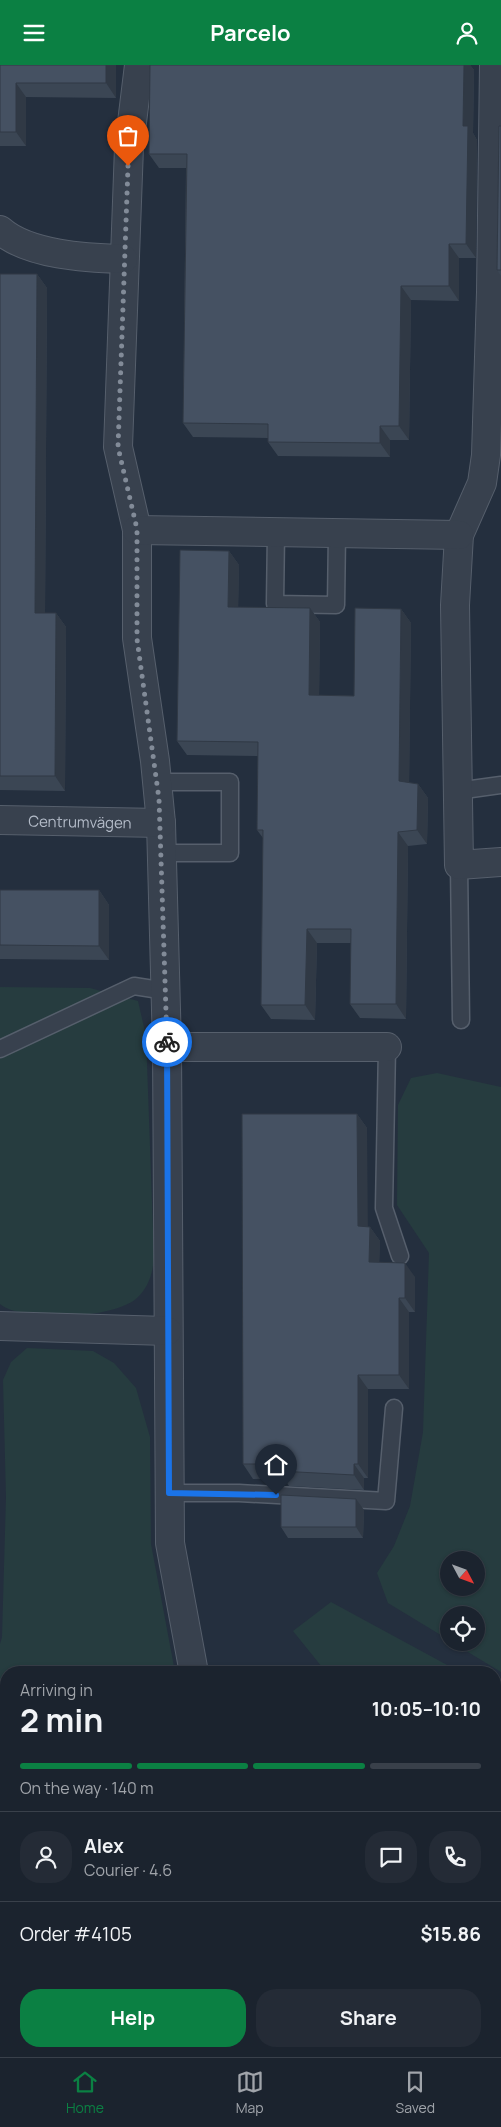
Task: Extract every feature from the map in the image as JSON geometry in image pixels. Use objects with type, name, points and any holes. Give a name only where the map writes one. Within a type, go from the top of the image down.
[{"type":"street","points":[[139,65],[129,147],[123,259],[118,447],[137,529],[137,639],[158,782],[161,823],[167,1047],[170,1543],[193,1666]]},
{"type":"street","points":[[494,65],[491,292],[486,455],[482,483],[459,535],[455,605],[459,865],[501,862]]},
{"type":"street","points":[[0,230],[12,240],[76,257],[123,259]]},
{"type":"street","points":[[137,529],[459,535]]},
{"type":"street","name":"Centrumvägen","points":[[0,820],[161,823]]},
{"type":"street","points":[[167,1047],[387,1047]]},
{"type":"street","points":[[0,1326],[168,1331]]},
{"type":"lane","points":[[276,532],[275,604],[336,605],[337,533]]},
{"type":"lane","points":[[158,782],[230,782],[230,853],[161,853]]},
{"type":"lane","points":[[457,791],[501,785]]},
{"type":"lane","points":[[459,865],[461,1020]]},
{"type":"lane","points":[[0,1049],[134,986],[166,991]]},
{"type":"lane","points":[[387,1047],[384,1208],[400,1256]]},
{"type":"lane","points":[[169,1493],[239,1493],[386,1501],[394,1408]]},
{"type":"green space","points":[[0,987],[90,988],[138,1001],[146,1036],[154,1257],[153,1268],[145,1289],[137,1298],[125,1305],[90,1314],[47,1316],[12,1310],[0,1304]]},
{"type":"green space","points":[[437,1073],[501,1087],[501,1666],[491,1666],[466,1651],[485,1651],[485,1606],[440,1606],[440,1635],[388,1603],[377,1573],[394,1546],[410,1506],[423,1432],[429,1253],[397,1205],[398,1105],[411,1078]]},
{"type":"green space","points":[[27,1348],[93,1351],[114,1363],[136,1388],[150,1437],[151,1544],[174,1666],[0,1666],[6,1497],[3,1380],[11,1362]]},
{"type":"green space","points":[[331,1602],[449,1666],[321,1666],[293,1631]]},
{"type":"building","points":[[0,65],[106,65],[106,83],[16,83],[16,132],[0,132]]},
{"type":"building","points":[[150,65],[464,65],[463,126],[468,126],[466,244],[449,244],[449,286],[401,286],[399,426],[380,426],[380,443],[268,442],[268,424],[183,423],[187,154],[149,154]]},
{"type":"building","points":[[499,126],[501,126],[501,270],[497,270]]},
{"type":"building","points":[[0,274],[37,274],[35,613],[56,613],[55,776],[0,776]]},
{"type":"building","points":[[180,550],[229,551],[228,607],[310,608],[309,695],[354,696],[355,608],[401,609],[399,781],[418,784],[417,830],[398,832],[396,1004],[350,1004],[351,929],[307,929],[305,1005],[261,1005],[263,830],[257,830],[258,742],[177,741]]},
{"type":"building","points":[[0,890],[99,890],[99,946],[0,945]]},
{"type":"building","points":[[242,1114],[357,1114],[358,1226],[370,1227],[369,1262],[405,1263],[405,1298],[399,1298],[399,1375],[358,1375],[358,1464],[354,1464],[354,1475],[279,1471],[279,1464],[243,1464]]},
{"type":"building","points":[[281,1495],[356,1499],[356,1527],[281,1527]]},
{"type":"way so far","points":[[128,166],[123,259],[118,447],[137,529],[137,639],[155,761],[161,823],[167,1042]]},
{"type":"route","points":[[167,1042],[169,1493],[276,1495]]}]
